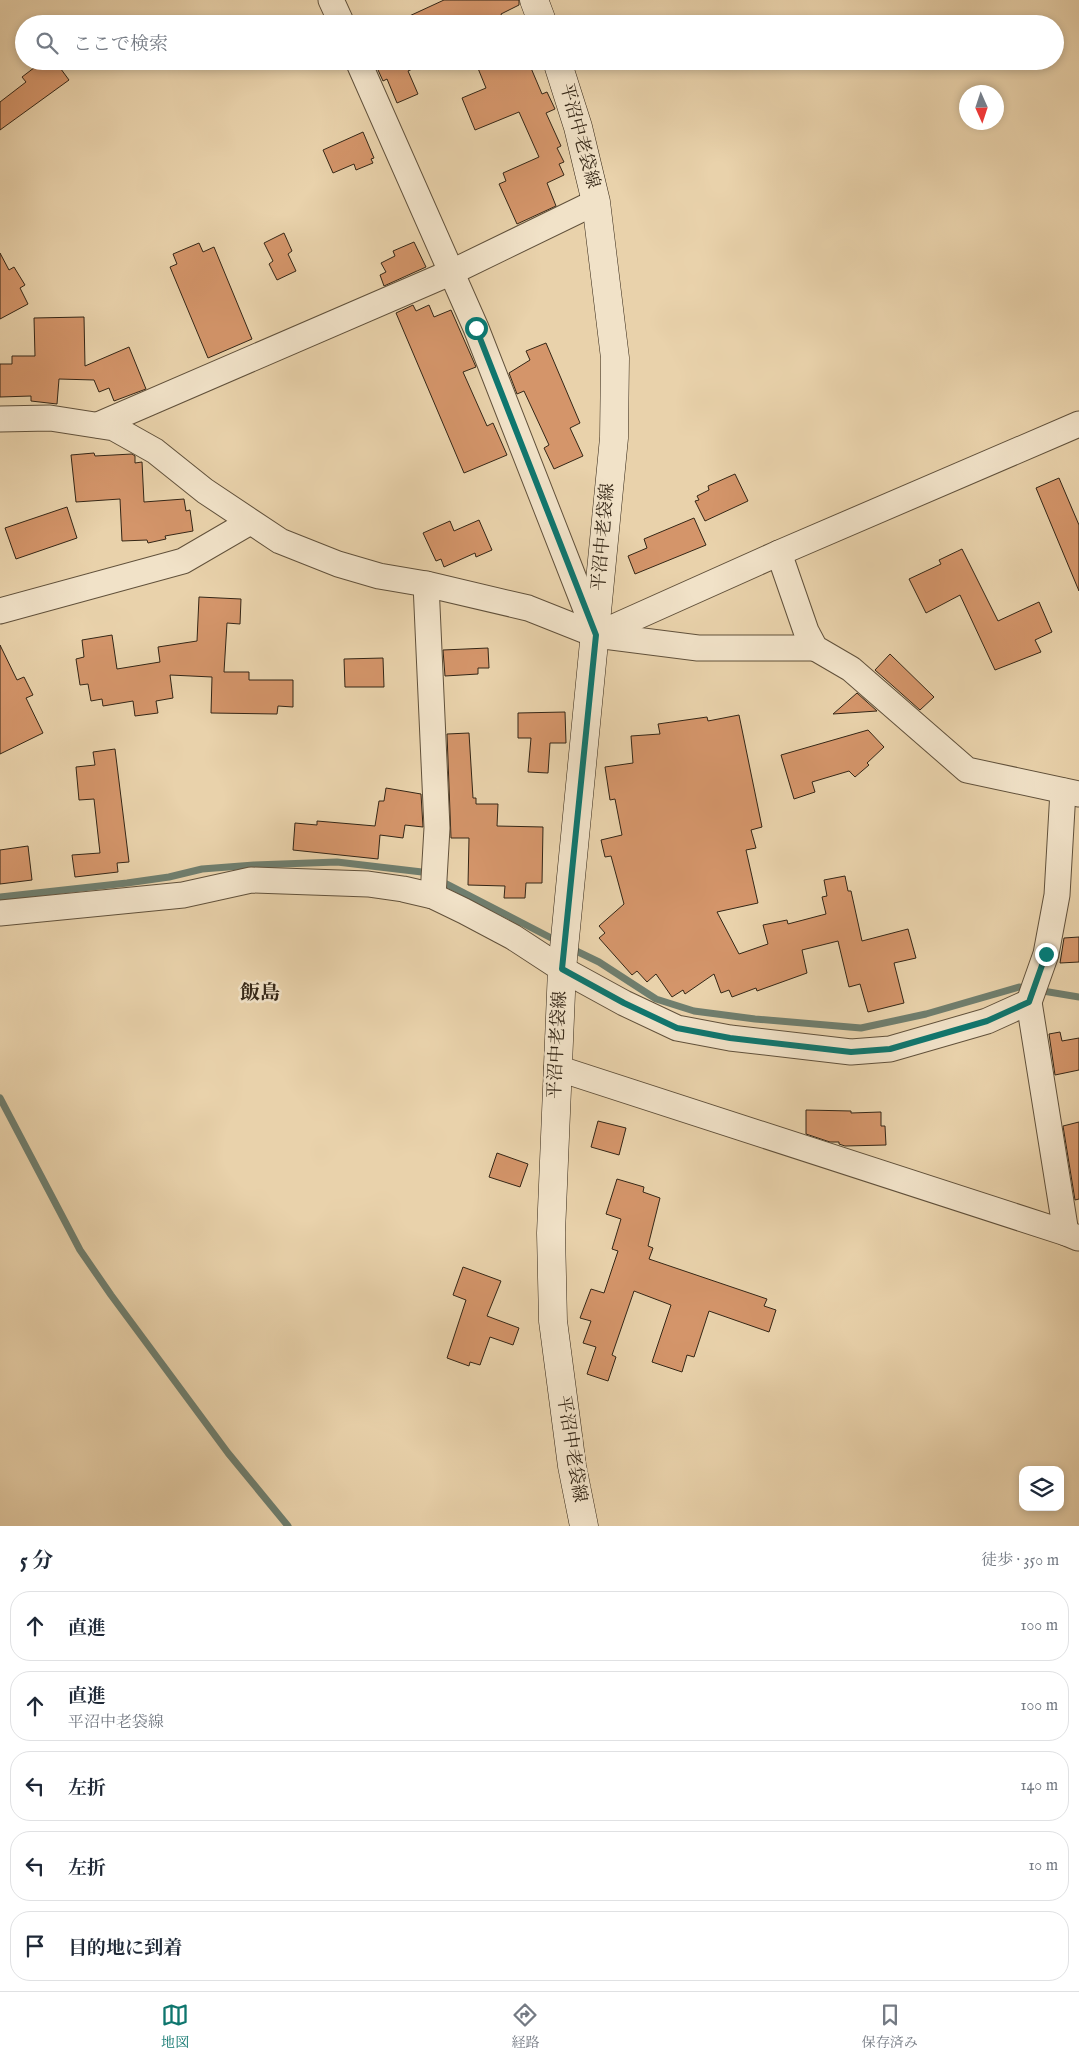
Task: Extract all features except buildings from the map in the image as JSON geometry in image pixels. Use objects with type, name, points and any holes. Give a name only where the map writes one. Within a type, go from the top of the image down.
[{"type":"main road","points":[[534,0],[540,15]]},
{"type":"main road","name":"平沼中老袋線","points":[[560,70],[578,127],[596,202],[615,358],[614,438],[562,969],[556,1068],[551,1234],[553,1321],[570,1456],[584,1526]]},
{"type":"street","points":[[331,0],[338,15]]},
{"type":"street","points":[[362,70],[476,328],[596,635]]},
{"type":"street","points":[[98,426],[452,272],[596,202]]},
{"type":"street","points":[[0,419],[50,418],[114,428],[155,451],[205,490],[280,541],[338,564],[379,576],[426,584],[528,608],[596,635],[698,648],[815,648],[851,669],[967,770],[1071,792],[1057,895],[1046,954],[1029,1002],[1072,1236],[556,1068]]},
{"type":"street","points":[[596,635],[779,553],[1079,424]]},
{"type":"street","points":[[0,612],[182,561],[250,522]]},
{"type":"street","points":[[779,553],[806,631],[815,648]]},
{"type":"street","points":[[426,584],[437,828],[433,896]]},
{"type":"street","points":[[0,913],[183,895],[251,880],[368,884],[433,896],[513,937],[562,969],[624,1003],[677,1028],[730,1038],[851,1052],[890,1049],[987,1021],[1029,1002]]},
{"type":"waterway","points":[[0,897],[127,883],[169,877],[202,869],[254,865],[337,862],[422,872],[430,876]]},
{"type":"waterway","points":[[439,880],[559,942]]},
{"type":"waterway","points":[[570,948],[599,962],[656,999],[694,1011],[755,1019],[861,1028],[926,1014],[1019,987],[1079,997]]},
{"type":"waterway","points":[[0,1098],[80,1250],[228,1453],[288,1526]]},
{"type":"district","name":"飯島","points":[[260,993]]},
{"type":"route","points":[[476,328],[596,635],[562,969],[624,1003],[677,1028],[730,1038],[851,1052],[890,1049],[987,1021],[1029,1002],[1046,954]]}]
